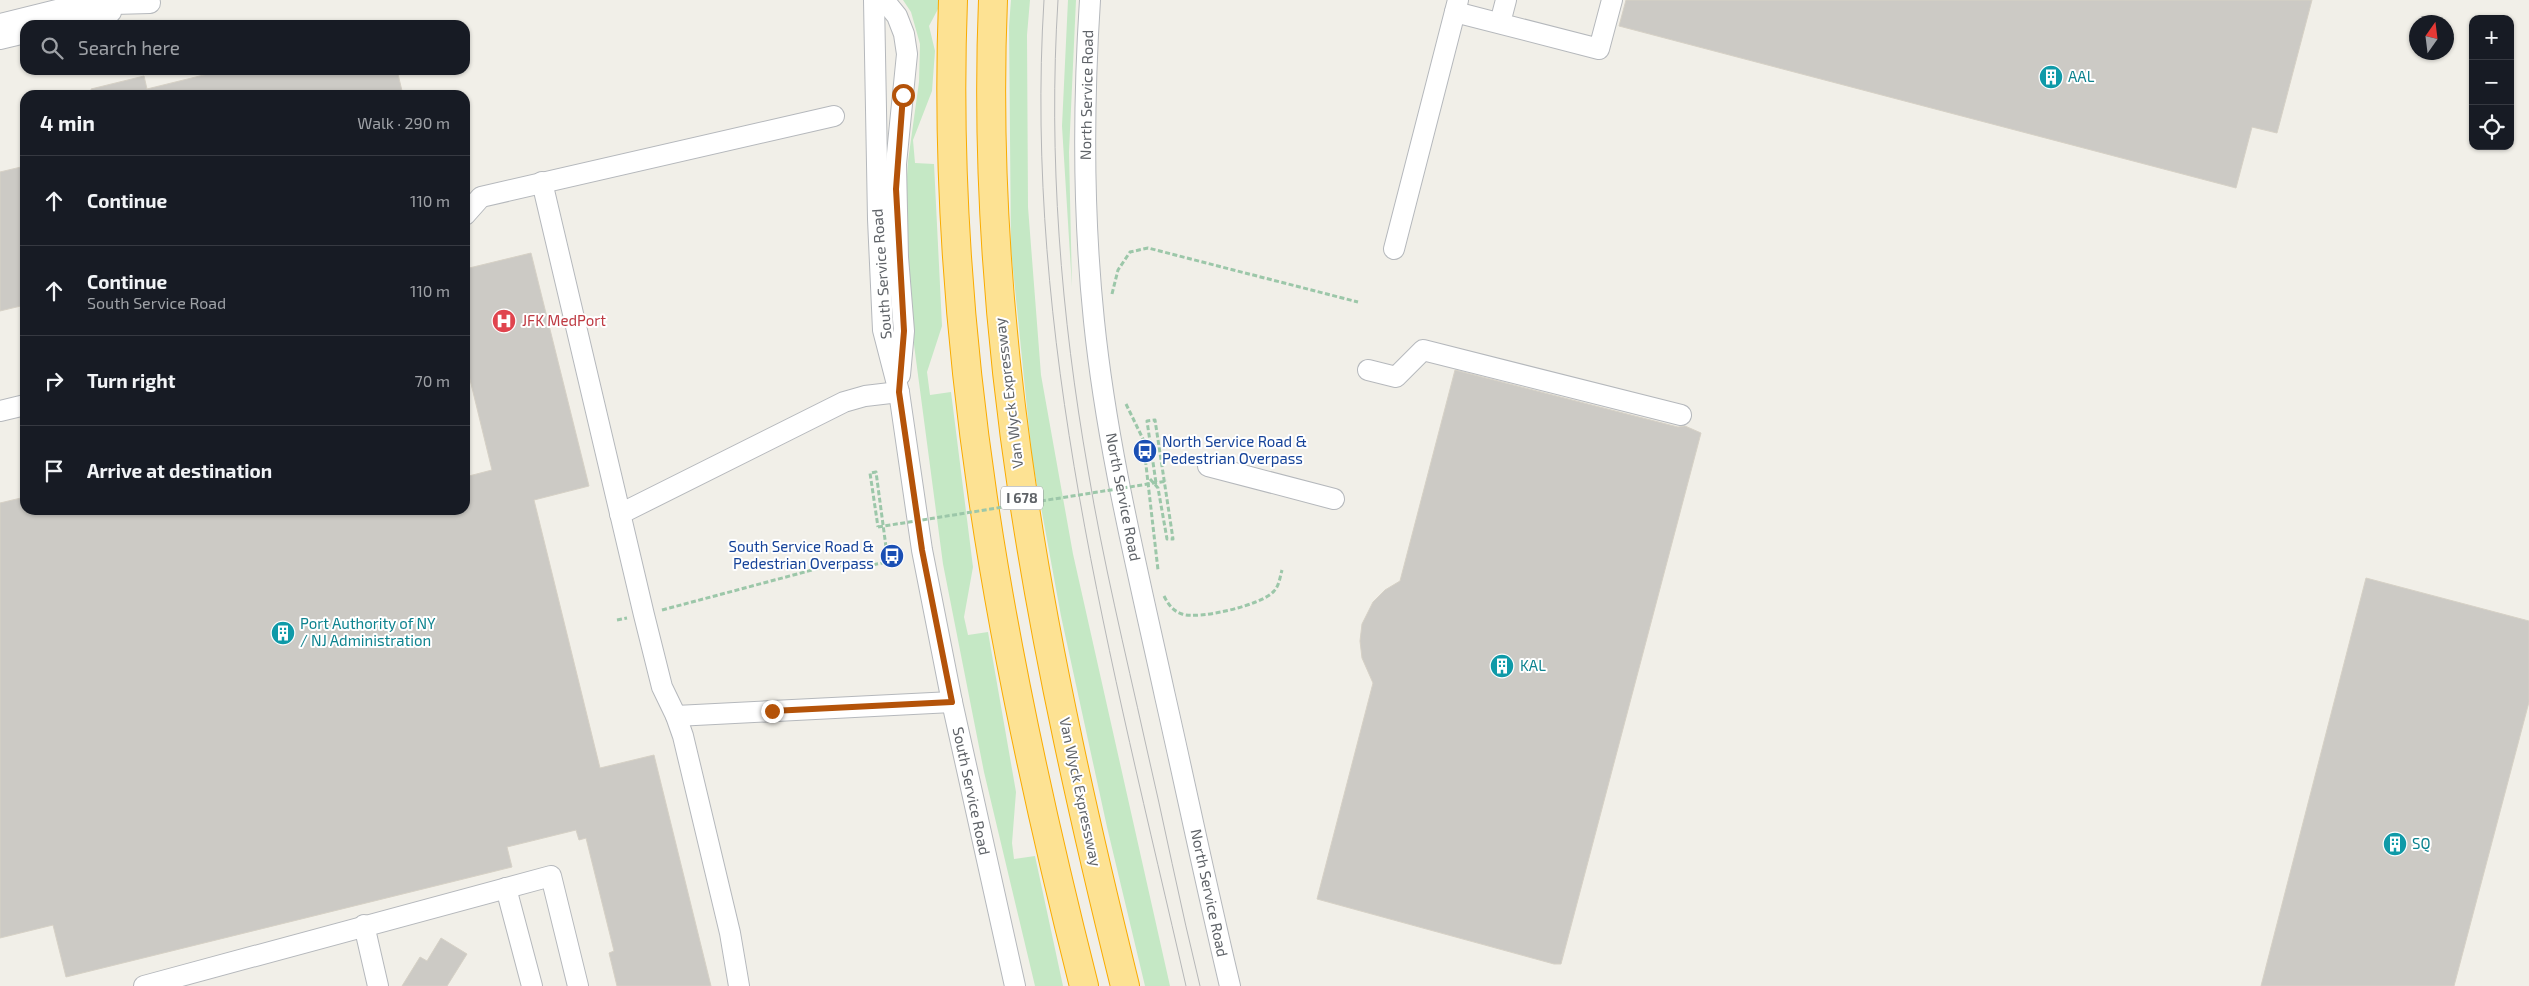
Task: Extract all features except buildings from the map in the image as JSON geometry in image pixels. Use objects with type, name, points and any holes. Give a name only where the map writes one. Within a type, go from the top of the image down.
[{"type":"highway","name":"I 678","points":[[953,0],[951,118],[954,227],[970,412],[984,511],[1008,645],[1084,986]]},
{"type":"highway","name":"Van Wyck Expressway","points":[[993,0],[990,104],[993,222],[1000,322],[1016,456],[1032,557],[1057,688],[1125,986]]},
{"type":"street","name":"South Service Road","points":[[874,0],[883,330],[899,392],[922,550],[952,702],[1015,986]]},
{"type":"street","points":[[620,514],[844,402],[865,396],[899,392],[904,331],[898,256],[896,164],[907,54],[904,34],[897,16],[884,0]]},
{"type":"street","name":"North Service Road","points":[[1090,0],[1085,172],[1090,276],[1100,366],[1132,552],[1230,986]]},
{"type":"street","points":[[1500,23],[1506,0]]},
{"type":"street","points":[[1394,249],[1457,6],[1500,23],[1599,49],[1612,0]]},
{"type":"street","points":[[0,24],[77,5],[156,1]]},
{"type":"street","points":[[78,20],[156,1]]},
{"type":"street","points":[[0,39],[20,34]]},
{"type":"street","points":[[470,209],[481,197],[834,116]]},
{"type":"street","points":[[542,182],[644,615],[662,687],[676,716],[730,933],[739,986]]},
{"type":"street","points":[[1368,370],[1396,376],[1423,350],[1681,415]]},
{"type":"street","points":[[0,411],[20,406]]},
{"type":"street","points":[[1208,466],[1334,499]]},
{"type":"street","points":[[676,716],[952,702]]},
{"type":"street","points":[[144,986],[551,876],[578,986]]},
{"type":"street","points":[[506,888],[532,986]]},
{"type":"street","points":[[364,925],[378,986]]},
{"type":"path","points":[[1113,301],[1112,292],[1118,270],[1130,252],[1148,248],[1358,302]]},
{"type":"path","points":[[1125,397],[1126,406],[1143,439],[1149,478],[1159,578]]},
{"type":"path","points":[[1149,478],[1158,488],[1167,539],[1173,539],[1155,420],[1147,421],[1156,482]]},
{"type":"path","points":[[617,620],[644,615],[831,565],[855,568],[888,562],[876,472],[870,473],[878,527],[1156,482],[1166,481]]},
{"type":"path","points":[[1162,592],[1172,609],[1183,614],[1195,616],[1259,601],[1275,591],[1282,570]]},
{"type":"green space","points":[[903,0],[938,0],[938,9],[929,26],[935,51],[932,91],[913,140],[915,163],[934,164],[942,326],[927,372],[930,395],[951,392],[973,567],[964,617],[968,635],[988,632],[1016,792],[1012,843],[1014,859],[1035,856],[1063,986],[1035,986],[984,772],[943,564],[911,322],[905,207],[908,161],[919,82],[920,44],[911,12]]},
{"type":"green space","points":[[1011,0],[1030,0],[1027,35],[1028,207],[1041,375],[1073,554],[1170,986],[1145,986],[1107,827],[1061,616],[1032,458],[1011,249],[1009,26]]},
{"type":"green space","points":[[1068,0],[1076,0],[1069,152],[1072,287],[1062,126]]},
{"type":"tram line","points":[[1044,0],[1041,125],[1047,250],[1060,374],[1079,497],[1103,620],[1186,986]]},
{"type":"tram line","points":[[1058,0],[1055,118],[1059,236],[1064,295],[1079,412],[1107,572],[1200,986]]},
{"type":"place","name":"AAL","points":[[2051,77]]},
{"type":"place","name":"JFK MedPort","points":[[504,321]]},
{"type":"place","name":"North Service Road & Pedestrian Overpass","points":[[1145,451]]},
{"type":"place","name":"South Service Road & Pedestrian Overpass","points":[[892,556]]},
{"type":"place","name":"Port Authority of NY / NJ Administration","points":[[283,633]]},
{"type":"place","name":"KAL","points":[[1502,666]]},
{"type":"place","name":"SQ","points":[[2395,844]]},
{"type":"route","points":[[772,711],[952,702],[922,550],[899,392],[904,331],[896,217],[896,164],[903,95]]}]
